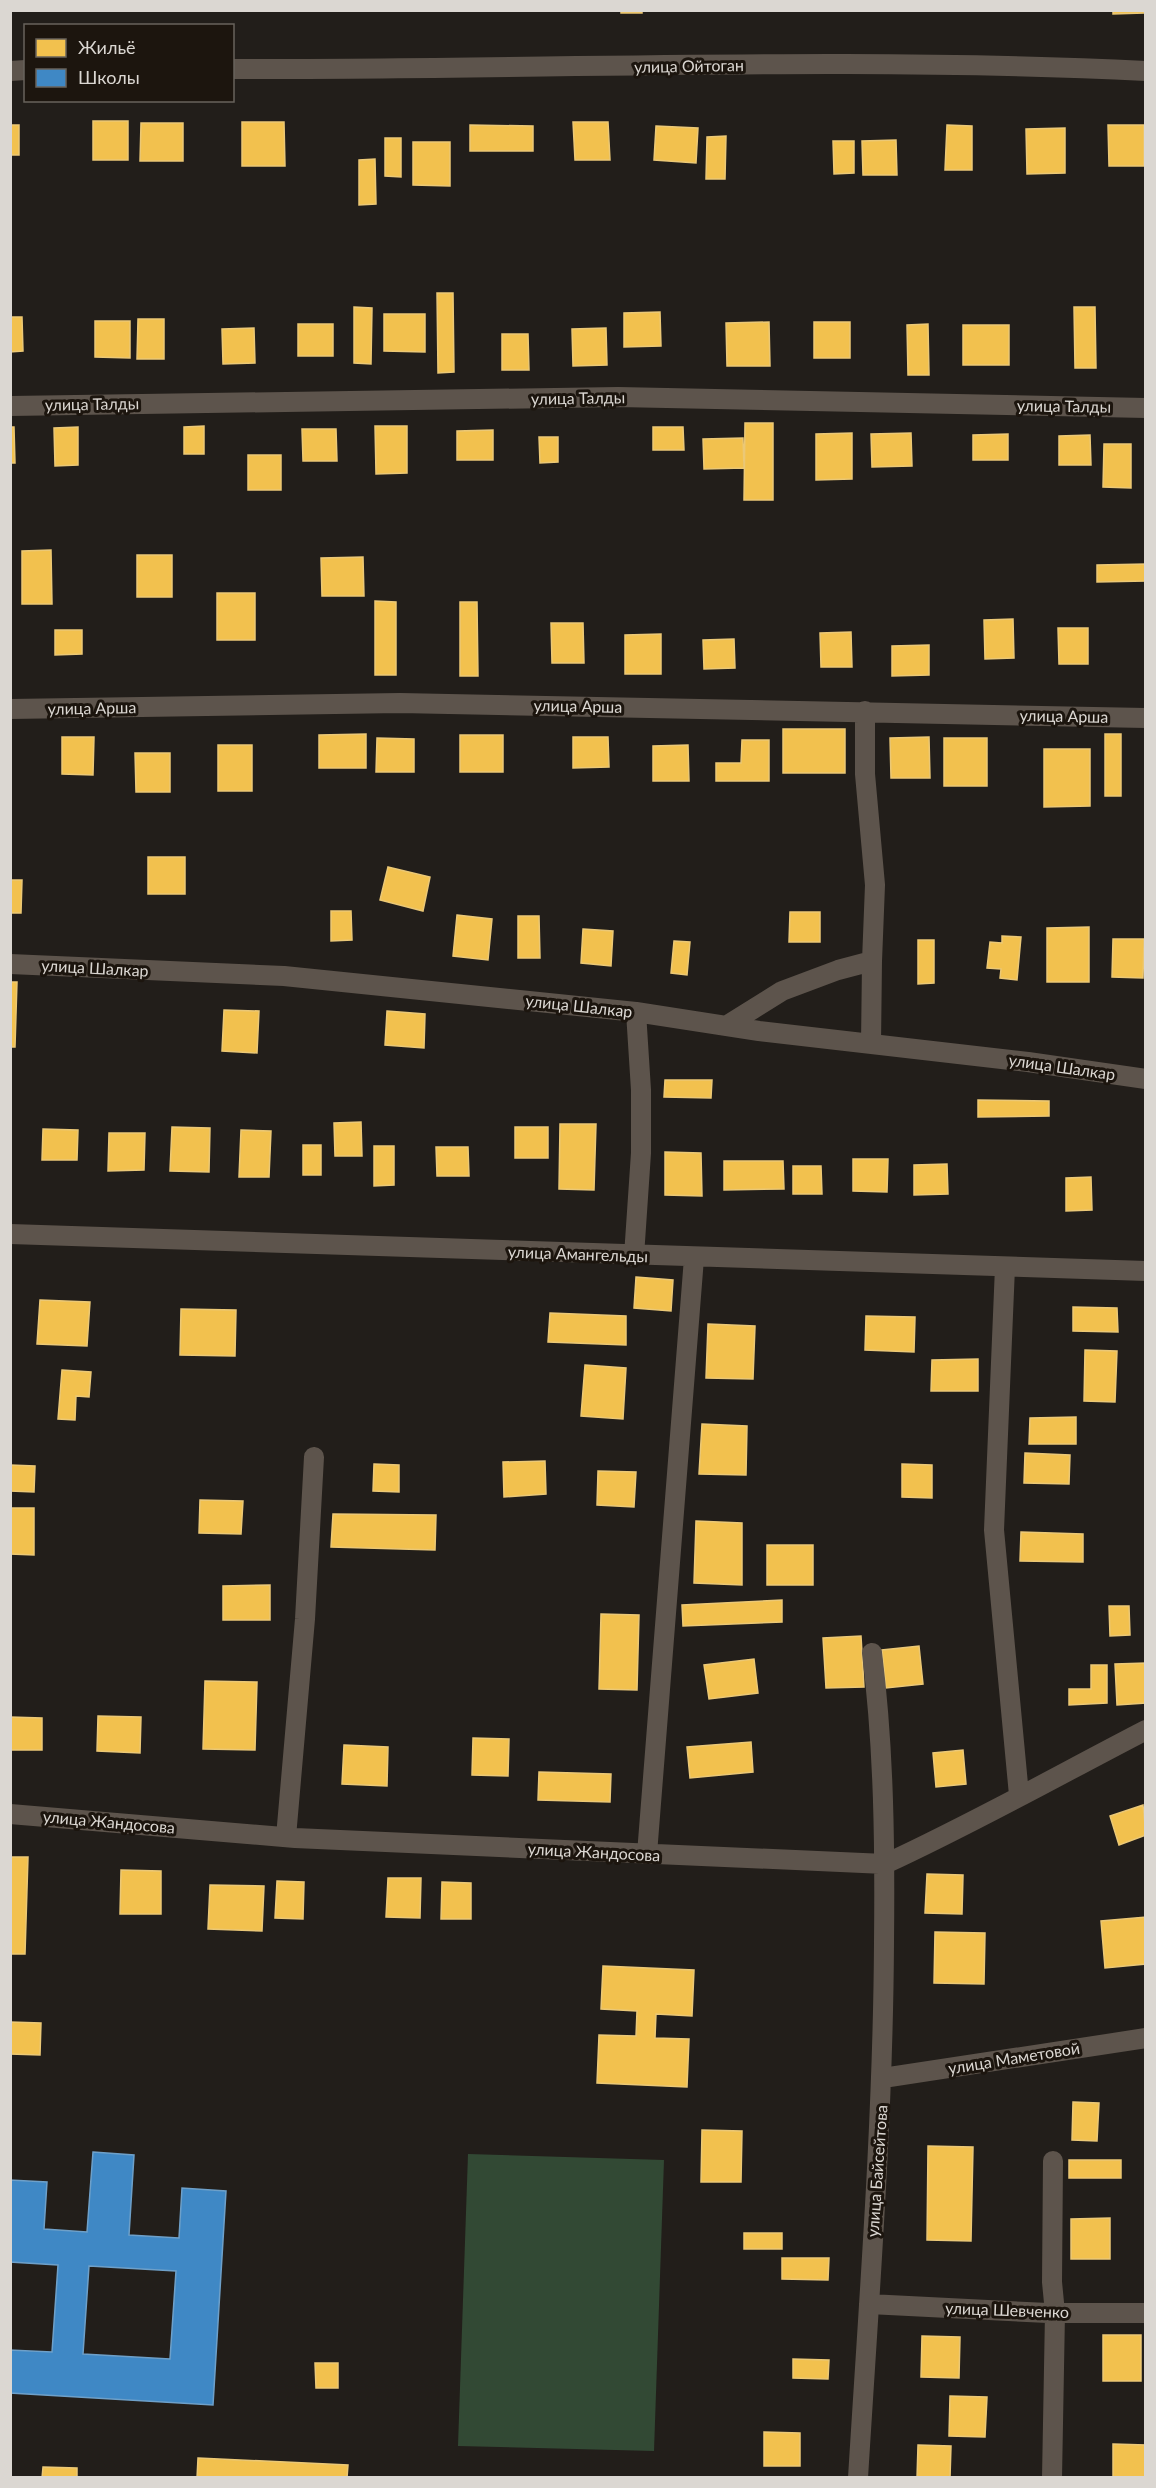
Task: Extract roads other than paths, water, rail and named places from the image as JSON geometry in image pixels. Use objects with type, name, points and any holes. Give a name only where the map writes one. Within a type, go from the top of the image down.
[{"type":"street","name":"улица Ойтоган","points":[[234,69],[408,70],[928,63],[1146,71]]},
{"type":"street","name":"улица Талды","points":[[10,406],[618,397],[1146,408]]},
{"type":"street","name":"улица Арша","points":[[10,709],[400,703],[1146,718]]},
{"type":"street","points":[[865,711],[865,774],[875,885],[871,1044]]},
{"type":"street","points":[[726,1026],[782,991],[872,961]]},
{"type":"street","name":"улица Шалкар","points":[[10,964],[284,976],[636,1012],[726,1026],[1028,1062],[1146,1079]]},
{"type":"street","points":[[634,1256],[641,1153],[641,1090],[636,1012]]},
{"type":"street","name":"улица Амангельды","points":[[10,1234],[1146,1272]]},
{"type":"street","points":[[647,1854],[694,1258]]},
{"type":"street","points":[[1005,1267],[994,1530],[1019,1795]]},
{"type":"street","points":[[286,1838],[305,1619],[314,1457]]},
{"type":"street","name":"улица Байсейтова","points":[[858,2478],[883,2078],[885,1864],[881,1729],[873,1653]]},
{"type":"street","name":"улица Жандосова","points":[[10,1814],[286,1838],[885,1864],[954,1832],[1019,1795],[1146,1730]]},
{"type":"street","name":"улица Маметовой","points":[[883,2078],[1146,2038]]},
{"type":"street","points":[[1052,2478],[1055,2313],[1052,2282],[1053,2161]]},
{"type":"street","name":"улица Шевченко","points":[[869,2304],[1055,2313],[1146,2313]]}]
